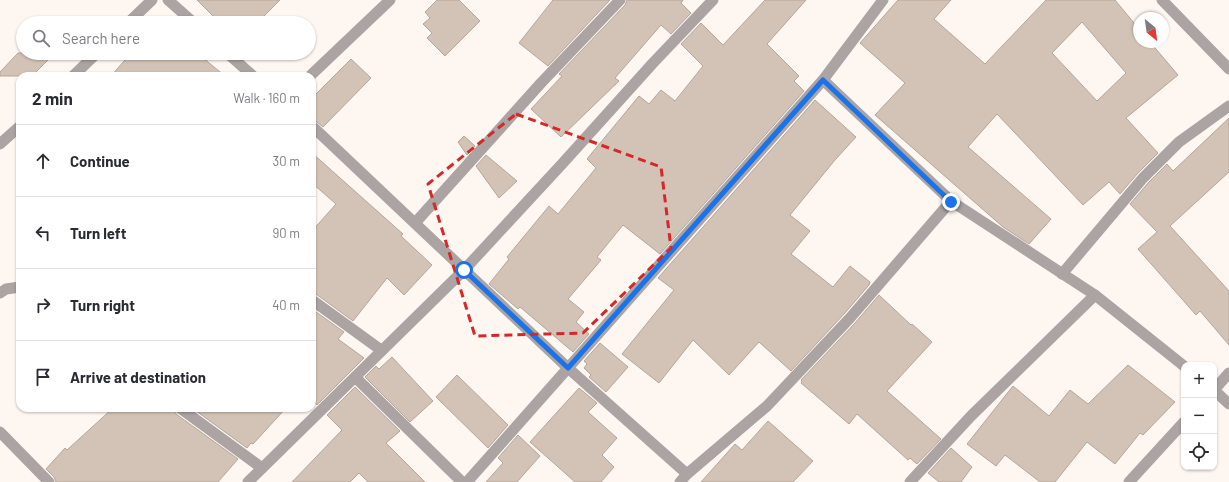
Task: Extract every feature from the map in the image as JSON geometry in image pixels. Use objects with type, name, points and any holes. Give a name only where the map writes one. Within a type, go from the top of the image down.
[{"type":"street","points":[[135,16],[152,0]]},
{"type":"street","points":[[168,0],[186,16]]},
{"type":"street","points":[[314,72],[390,0]]},
{"type":"street","points":[[415,223],[541,83],[620,0]]},
{"type":"street","points":[[248,482],[464,270],[653,63],[713,0]]},
{"type":"street","points":[[467,482],[823,80],[882,0]]},
{"type":"street","points":[[1167,2],[1229,69]]},
{"type":"street","points":[[77,72],[90,60]]},
{"type":"street","points":[[235,60],[248,72]]},
{"type":"street","points":[[823,80],[951,202],[1095,295],[1181,364]]},
{"type":"street","points":[[1062,274],[1143,178],[1185,138],[1229,106]]},
{"type":"street","points":[[0,144],[16,130]]},
{"type":"street","points":[[316,130],[684,478],[767,406],[850,318],[951,202]]},
{"type":"street","points":[[0,292],[6,289],[16,288]]},
{"type":"street","points":[[910,482],[971,416],[1095,295]]},
{"type":"street","points":[[316,303],[381,350]]},
{"type":"street","points":[[1217,387],[1229,373]]},
{"type":"street","points":[[355,377],[462,482]]},
{"type":"street","points":[[1217,393],[1229,404]]},
{"type":"street","points":[[185,412],[262,468]]},
{"type":"street","points":[[1129,482],[1181,425]]},
{"type":"street","points":[[0,432],[49,482]]},
{"type":"highlighted area","points":[[516,114],[661,167],[671,248],[583,333],[475,336],[428,184]]},
{"type":"building","points":[[197,0],[280,0],[264,16],[213,16]]},
{"type":"building","points":[[437,0],[459,0],[480,21],[445,56],[427,38],[432,33],[423,24],[430,18],[425,12]]},
{"type":"building","points":[[553,0],[610,0],[548,66],[519,43]]},
{"type":"building","points":[[627,0],[683,0],[681,3],[691,13],[671,34],[661,25],[615,78],[619,81],[561,137],[531,109],[562,76],[559,74],[625,5]]},
{"type":"building","points":[[765,0],[806,0],[767,44],[799,76],[794,81],[804,91],[660,254],[623,225],[597,257],[601,260],[568,299],[584,312],[576,322],[589,334],[573,352],[520,307],[518,309],[489,284],[509,259],[507,257],[549,206],[558,214],[596,168],[587,159],[639,96],[649,104],[661,90],[675,101],[703,66],[681,44],[701,23],[723,45]]},
{"type":"building","points":[[898,0],[951,0],[934,19],[985,64],[1046,0],[1115,0],[1133,22],[1133,48],[1155,48],[1178,75],[1126,118],[1158,153],[1120,194],[1109,182],[1083,205],[997,114],[968,147],[1051,219],[1029,244],[1003,227],[875,115],[905,83],[860,43]],"holes":[[[1082,22],[1126,73],[1097,101],[1052,53]]]},
{"type":"building","points":[[16,55],[16,60],[48,60],[36,72],[16,72],[16,76],[0,76],[0,72]]},
{"type":"building","points":[[351,59],[371,78],[323,127],[316,121],[316,94]]},
{"type":"building","points":[[125,60],[206,60],[220,72],[114,72]]},
{"type":"building","points":[[815,100],[856,137],[790,215],[810,231],[791,254],[833,287],[850,266],[870,282],[869,285],[791,371],[759,342],[729,375],[693,340],[659,383],[622,354],[674,290],[658,278]]},
{"type":"building","points":[[1229,118],[1229,172],[1170,226],[1229,291],[1229,345],[1200,311],[1196,315],[1138,249],[1157,232],[1130,204],[1167,164],[1173,171]]},
{"type":"building","points":[[464,136],[475,146],[467,155],[458,142]]},
{"type":"building","points":[[486,155],[517,181],[499,198],[476,166]]},
{"type":"building","points":[[316,157],[403,234],[401,236],[432,265],[404,295],[387,278],[353,321],[316,294],[316,226],[336,204],[316,186]]},
{"type":"building","points":[[879,295],[911,325],[912,324],[932,342],[887,391],[941,439],[917,464],[910,458],[908,460],[857,414],[849,424],[801,383],[801,380],[855,323]]},
{"type":"building","points":[[316,312],[344,332],[338,339],[364,358],[317,405]]},
{"type":"building","points":[[600,343],[628,367],[606,392],[589,377],[591,375],[584,368],[587,364],[584,361]]},
{"type":"building","points":[[392,357],[433,401],[410,422],[365,377],[376,366],[379,369]]},
{"type":"building","points":[[1128,365],[1175,402],[1143,435],[1140,433],[1115,464],[1087,442],[1055,482],[1040,482],[1005,455],[996,466],[967,444],[1013,386],[1049,416],[1070,390],[1088,404]]},
{"type":"building","points":[[457,375],[508,425],[488,448],[436,397]]},
{"type":"building","points":[[355,387],[400,431],[386,443],[425,482],[368,482],[359,473],[350,482],[292,482],[342,430],[327,415]]},
{"type":"building","points":[[579,388],[597,403],[588,412],[617,438],[602,455],[614,467],[601,482],[575,482],[530,442]]},
{"type":"building","points":[[109,412],[175,412],[238,459],[218,482],[56,482],[54,477],[46,469],[65,448],[67,450]]},
{"type":"building","points":[[198,412],[282,412],[253,444],[251,443],[247,448]]},
{"type":"building","points":[[768,421],[813,461],[793,482],[701,482],[735,444],[742,450]]},
{"type":"building","points":[[518,435],[540,456],[517,482],[486,482],[503,463],[498,458]]},
{"type":"building","points":[[951,448],[972,467],[961,482],[939,482],[928,473]]},
{"type":"route","points":[[464,270],[568,368],[823,80],[951,202]]}]
